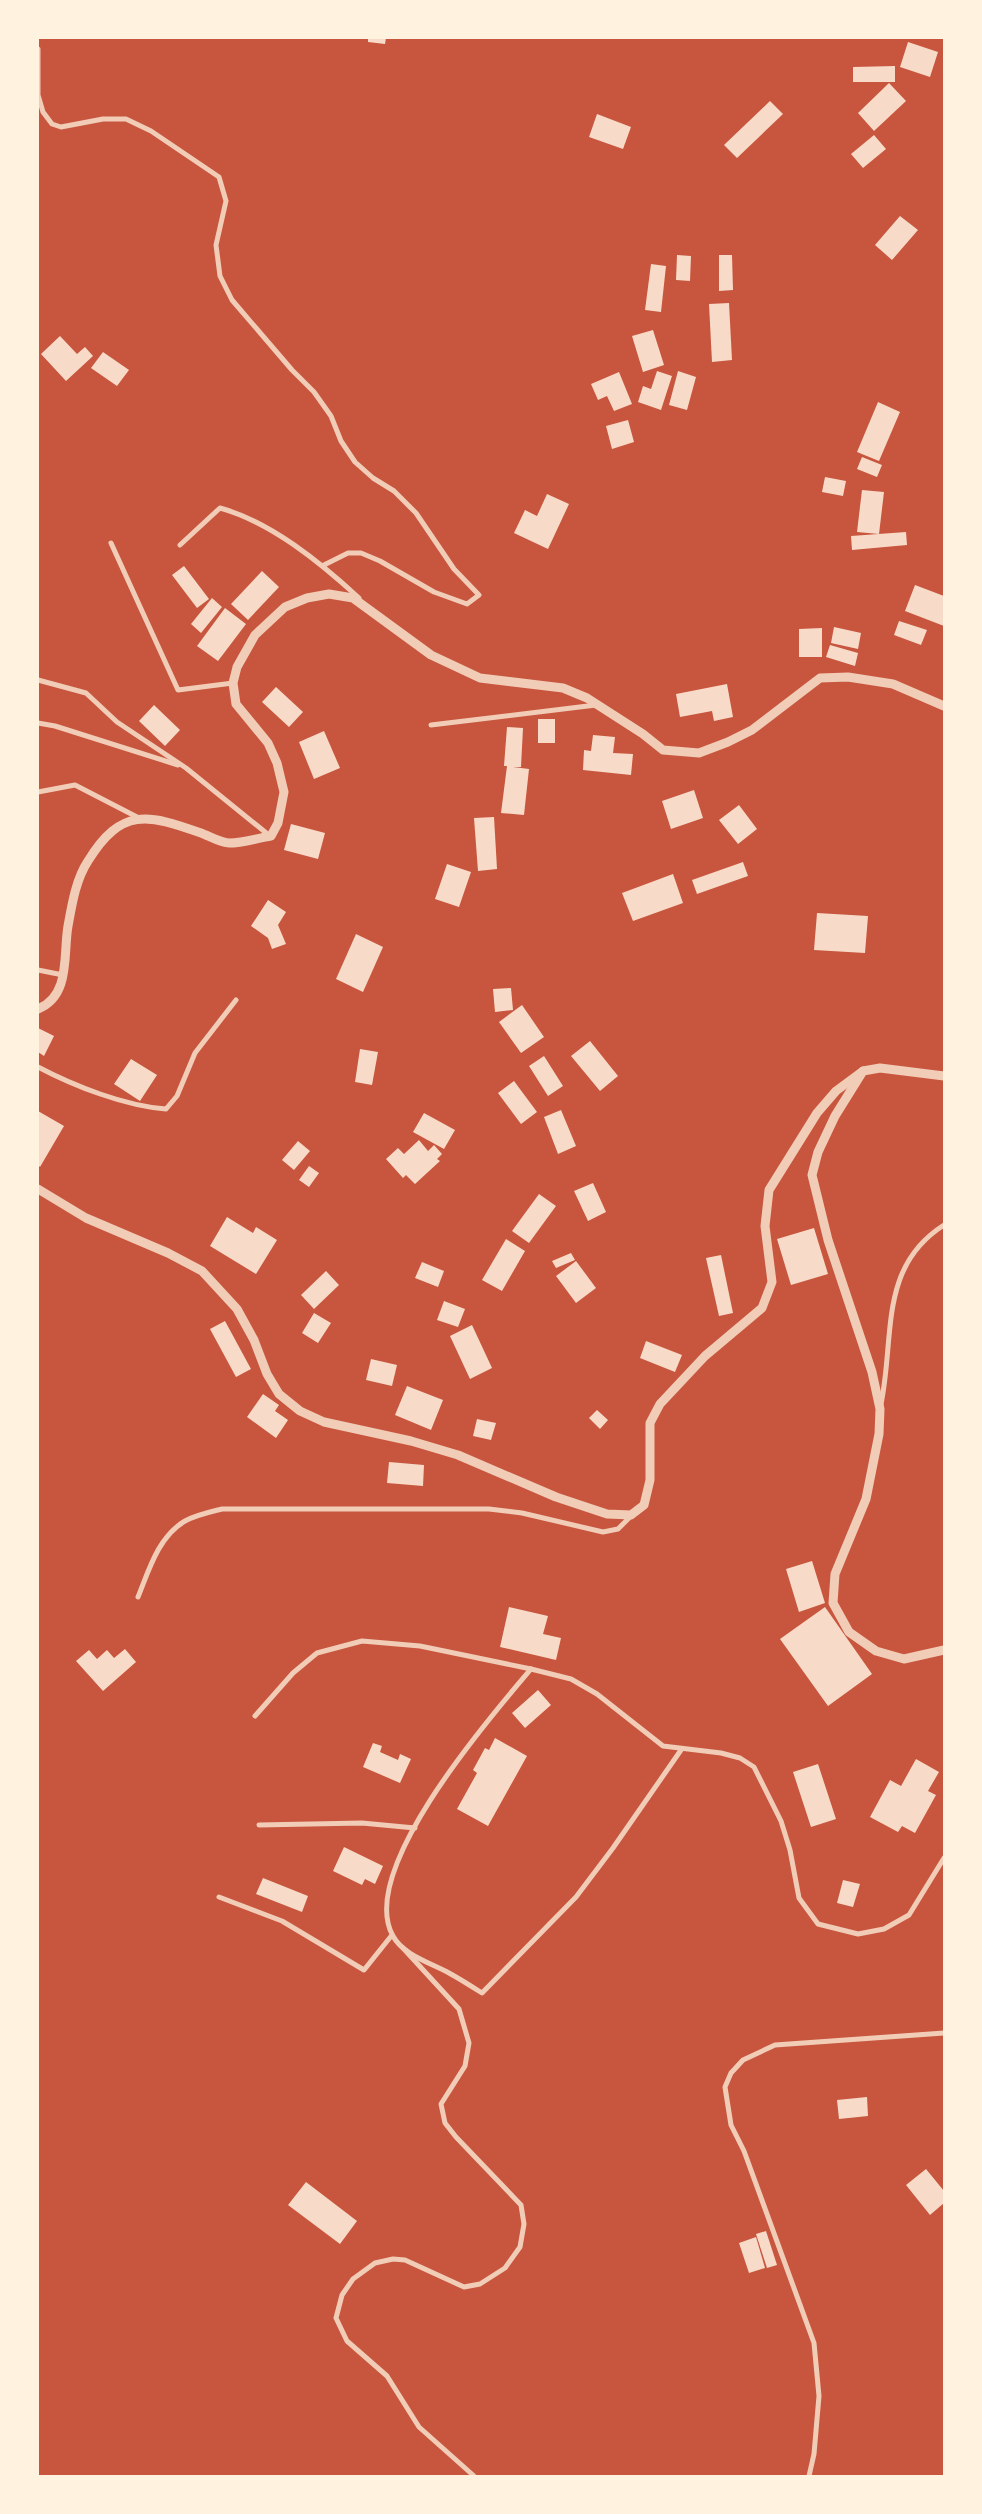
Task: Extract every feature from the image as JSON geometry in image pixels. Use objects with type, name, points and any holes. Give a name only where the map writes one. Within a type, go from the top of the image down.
[{"type":"street","points":[[38,50],[38,95],[43,112],[52,124],[61,127],[103,119],[126,120],[151,131],[219,177],[226,201],[216,245],[220,276],[232,300],[292,370],[314,392],[331,416],[341,441],[356,462],[373,478],[394,491],[416,513],[454,568],[478,595],[467,604],[434,592],[380,561],[361,553],[348,553],[324,566]]},
{"type":"street","points":[[180,545],[220,508],[243,514],[324,566],[372,610]]},
{"type":"street","points":[[111,543],[178,690],[233,683]]},
{"type":"street","points":[[271,836],[278,823],[284,792],[278,763],[268,743],[236,704],[233,683],[237,667],[255,635],[286,607],[307,598],[329,594],[353,598],[372,610],[431,655],[458,670],[480,678],[563,688],[599,705],[663,750],[699,753],[752,730],[820,678],[848,677],[893,684],[944,706]]},
{"type":"street","points":[[38,680],[86,693],[117,722],[186,768],[271,836]]},
{"type":"street","points":[[431,725],[599,705]]},
{"type":"street","points":[[38,723],[55,726],[186,768]]},
{"type":"street","points":[[38,792],[75,785],[140,818],[168,821],[228,843],[271,836]]},
{"type":"street","points":[[38,1009],[54,998],[61,985],[68,927],[78,882],[86,863],[96,848],[116,826],[140,818]]},
{"type":"street","points":[[38,970],[63,975]]},
{"type":"street","points":[[38,1067],[60,1079],[145,1107],[166,1109],[177,1096],[195,1053],[236,1000]]},
{"type":"street","points":[[138,1597],[153,1559],[168,1536],[185,1521],[222,1509],[489,1509],[522,1513],[603,1532],[618,1529],[644,1505],[650,1480],[650,1423],[660,1404],[705,1356],[762,1308],[772,1282],[765,1226],[769,1190],[816,1113],[836,1091],[863,1071],[880,1068],[944,1076]]},
{"type":"street","points":[[863,1071],[835,1116],[818,1152],[812,1176],[828,1240],[872,1372],[880,1409]]},
{"type":"street","points":[[38,1189],[86,1218],[168,1253],[202,1272],[237,1308],[254,1340],[267,1374],[279,1394],[300,1410],[324,1422],[411,1441],[458,1455],[556,1497],[607,1514],[631,1515]]},
{"type":"street","points":[[944,1225],[915,1249],[904,1266],[895,1292],[886,1377],[880,1409],[879,1434],[866,1499],[835,1574],[833,1603],[849,1632],[876,1651],[904,1659],[944,1650]]},
{"type":"street","points":[[255,1716],[293,1673],[317,1653],[362,1641],[420,1646],[571,1679],[597,1694],[663,1746],[681,1750],[721,1753],[740,1758],[754,1767],[781,1821],[790,1850],[798,1898],[818,1924],[858,1934],[884,1929],[909,1915],[944,1858]]},
{"type":"street","points":[[474,2476],[419,2427],[387,2376],[347,2341],[336,2318],[342,2295],[353,2278],[374,2264],[392,2259],[405,2260],[464,2287],[480,2284],[505,2268],[520,2248],[524,2224],[521,2205],[445,2122],[441,2104],[465,2066],[469,2043],[459,2009],[392,1935],[387,1910],[392,1880],[415,1828],[455,1760],[531,1669]]},
{"type":"street","points":[[403,1948],[482,1993],[576,1897],[613,1848],[681,1750]]},
{"type":"street","points":[[259,1825],[362,1823],[415,1828]]},
{"type":"street","points":[[219,1898],[282,1921],[364,1970],[392,1935]]},
{"type":"street","points":[[809,2476],[814,2454],[819,2396],[814,2343],[744,2151],[731,2124],[725,2087],[731,2073],[743,2060],[775,2045],[944,2033]]},
{"type":"building","points":[[368,38],[386,38],[385,44],[368,42]]},
{"type":"building","points":[[908,42],[938,52],[930,77],[900,67]]},
{"type":"building","points":[[895,66],[895,82],[853,82],[853,67]]},
{"type":"building","points":[[889,83],[906,101],[874,131],[858,113]]},
{"type":"building","points":[[770,101],[783,114],[737,158],[724,145]]},
{"type":"building","points":[[597,114],[631,127],[623,149],[589,137]]},
{"type":"building","points":[[874,135],[886,149],[863,168],[851,154]]},
{"type":"building","points":[[900,216],[918,230],[892,260],[875,245]]},
{"type":"building","points":[[677,255],[691,256],[690,281],[676,280]]},
{"type":"building","points":[[719,255],[732,255],[733,290],[719,291]]},
{"type":"building","points":[[651,264],[666,266],[661,312],[645,310]]},
{"type":"building","points":[[729,303],[732,360],[712,362],[709,304]]},
{"type":"building","points":[[653,330],[664,365],[643,372],[632,336]]},
{"type":"building","points":[[60,336],[77,354],[85,347],[93,356],[66,381],[41,354]]},
{"type":"building","points":[[103,352],[129,370],[117,386],[91,368]]},
{"type":"building","points":[[657,371],[672,376],[661,410],[638,402],[643,386],[651,389]]},
{"type":"building","points":[[678,371],[696,377],[687,410],[669,405]]},
{"type":"building","points":[[619,372],[632,404],[614,411],[607,396],[598,400],[591,384]]},
{"type":"building","points":[[878,402],[900,412],[879,461],[857,452]]},
{"type":"building","points":[[628,420],[634,442],[612,449],[606,426]]},
{"type":"building","points":[[862,457],[882,465],[877,477],[857,469]]},
{"type":"building","points":[[825,477],[846,481],[843,496],[822,492]]},
{"type":"building","points":[[862,490],[884,492],[879,534],[857,532]]},
{"type":"building","points":[[547,494],[569,504],[548,549],[514,533],[525,510],[537,516]]},
{"type":"building","points":[[906,532],[907,545],[852,550],[851,536]]},
{"type":"building","points":[[184,566],[209,599],[197,608],[172,575]]},
{"type":"building","points":[[262,571],[279,587],[248,620],[231,604]]},
{"type":"building","points":[[915,585],[944,596],[944,626],[905,611]]},
{"type":"building","points":[[212,598],[222,607],[201,633],[191,624]]},
{"type":"building","points":[[225,608],[246,624],[218,661],[197,646]]},
{"type":"building","points":[[899,621],[927,630],[921,645],[894,635]]},
{"type":"building","points":[[834,627],[861,633],[858,649],[831,643]]},
{"type":"building","points":[[822,628],[822,657],[799,657],[799,629]]},
{"type":"building","points":[[830,645],[858,653],[855,666],[826,657]]},
{"type":"building","points":[[727,684],[733,717],[714,721],[712,711],[680,717],[676,694]]},
{"type":"building","points":[[276,687],[303,712],[289,727],[262,702]]},
{"type":"building","points":[[154,705],[180,730],[165,746],[139,721]]},
{"type":"building","points":[[538,719],[555,719],[555,743],[538,743]]},
{"type":"building","points":[[507,727],[523,728],[521,767],[513,767],[529,769],[524,815],[501,813],[507,766],[504,766]]},
{"type":"building","points":[[324,731],[340,768],[314,779],[299,742]]},
{"type":"building","points":[[593,735],[615,737],[613,753],[633,754],[631,775],[583,770],[584,750],[591,751]]},
{"type":"building","points":[[694,790],[703,818],[671,829],[662,801]]},
{"type":"building","points":[[739,805],[757,829],[738,844],[719,820]]},
{"type":"building","points":[[494,817],[497,869],[478,871],[474,818]]},
{"type":"building","points":[[291,824],[325,833],[318,859],[284,850]]},
{"type":"building","points":[[743,862],[748,876],[697,894],[692,880]]},
{"type":"building","points":[[447,864],[471,872],[459,907],[435,899]]},
{"type":"building","points":[[673,874],[683,903],[633,921],[622,893]]},
{"type":"building","points":[[268,900],[286,912],[278,925],[286,944],[272,949],[268,938],[251,926]]},
{"type":"building","points":[[817,913],[868,916],[865,953],[814,950]]},
{"type":"building","points":[[356,934],[383,947],[363,992],[336,979]]},
{"type":"building","points":[[511,988],[513,1010],[495,1012],[493,989]]},
{"type":"building","points":[[522,1005],[544,1037],[521,1053],[499,1022]]},
{"type":"building","points":[[38,1028],[54,1036],[44,1056],[38,1052]]},
{"type":"building","points":[[590,1041],[618,1076],[600,1091],[571,1056]]},
{"type":"building","points":[[360,1049],[378,1052],[372,1085],[355,1082]]},
{"type":"building","points":[[544,1056],[563,1086],[548,1096],[529,1066]]},
{"type":"building","points":[[131,1059],[157,1075],[140,1101],[114,1084]]},
{"type":"building","points":[[514,1081],[537,1112],[521,1124],[498,1093]]},
{"type":"building","points":[[561,1110],[576,1146],[558,1154],[544,1117]]},
{"type":"building","points":[[38,1111],[64,1126],[40,1167],[38,1165]]},
{"type":"building","points":[[424,1113],[455,1130],[444,1149],[413,1132]]},
{"type":"building","points":[[419,1140],[428,1151],[434,1145],[442,1154],[437,1159],[440,1161],[415,1184],[406,1175],[403,1178],[386,1159],[398,1148],[404,1154]]},
{"type":"building","points":[[298,1141],[310,1151],[294,1170],[282,1160]]},
{"type":"building","points":[[309,1166],[319,1173],[309,1187],[299,1180]]},
{"type":"building","points":[[593,1183],[606,1212],[588,1221],[574,1191]]},
{"type":"building","points":[[539,1194],[556,1206],[529,1243],[512,1231]]},
{"type":"building","points":[[227,1217],[253,1233],[256,1227],[277,1240],[256,1274],[210,1246]]},
{"type":"building","points":[[814,1228],[828,1274],[791,1285],[777,1239]]},
{"type":"building","points":[[506,1239],[525,1251],[502,1291],[482,1280]]},
{"type":"building","points":[[571,1253],[575,1260],[556,1268],[552,1261]]},
{"type":"building","points":[[721,1255],[733,1313],[719,1316],[706,1258]]},
{"type":"building","points":[[576,1261],[596,1288],[576,1303],[556,1276]]},
{"type":"building","points":[[422,1262],[444,1271],[438,1287],[415,1278]]},
{"type":"building","points":[[326,1271],[339,1285],[314,1309],[301,1295]]},
{"type":"building","points":[[444,1301],[465,1309],[458,1327],[437,1320]]},
{"type":"building","points":[[314,1313],[331,1323],[318,1343],[302,1333]]},
{"type":"building","points":[[225,1321],[251,1369],[236,1377],[210,1329]]},
{"type":"building","points":[[472,1325],[492,1368],[470,1379],[450,1336]]},
{"type":"building","points":[[646,1341],[682,1355],[675,1372],[640,1358]]},
{"type":"building","points":[[371,1359],[397,1365],[392,1386],[366,1380]]},
{"type":"building","points":[[407,1386],[443,1400],[431,1430],[395,1415]]},
{"type":"building","points":[[263,1394],[279,1405],[275,1411],[288,1420],[276,1438],[247,1417]]},
{"type":"building","points":[[597,1410],[608,1420],[600,1429],[589,1418]]},
{"type":"building","points":[[477,1419],[496,1423],[491,1440],[473,1436]]},
{"type":"building","points":[[389,1462],[424,1465],[423,1486],[387,1483]]},
{"type":"building","points":[[812,1561],[825,1603],[799,1612],[786,1569]]},
{"type":"building","points":[[509,1607],[548,1616],[543,1634],[561,1638],[556,1660],[500,1647]]},
{"type":"building","points":[[825,1607],[872,1674],[828,1706],[780,1639]]},
{"type":"building","points":[[125,1649],[136,1662],[103,1691],[76,1661],[89,1650],[97,1659],[107,1650],[114,1658]]},
{"type":"building","points":[[538,1690],[551,1705],[525,1728],[512,1713]]},
{"type":"building","points":[[495,1738],[527,1756],[488,1826],[457,1809],[477,1773],[473,1770],[485,1748],[489,1750]]},
{"type":"building","points":[[373,1743],[382,1746],[380,1752],[398,1760],[400,1754],[411,1759],[400,1783],[363,1767]]},
{"type":"building","points":[[916,1759],[939,1772],[928,1791],[936,1795],[915,1833],[902,1826],[898,1832],[870,1817],[890,1780],[901,1786]]},
{"type":"building","points":[[818,1764],[836,1819],[811,1827],[793,1772]]},
{"type":"building","points":[[344,1847],[383,1866],[375,1884],[365,1879],[362,1885],[333,1871]]},
{"type":"building","points":[[263,1878],[308,1896],[302,1912],[256,1894]]},
{"type":"building","points":[[843,1880],[860,1884],[853,1907],[837,1903]]},
{"type":"building","points":[[867,2097],[868,2116],[839,2119],[837,2100]]},
{"type":"building","points":[[926,2169],[944,2191],[944,2203],[930,2215],[906,2185]]},
{"type":"building","points":[[306,2182],[357,2221],[340,2244],[288,2205]]},
{"type":"building","points":[[766,2231],[777,2265],[767,2268],[756,2234]]},
{"type":"building","points":[[756,2237],[765,2268],[749,2273],[739,2243]]}]
